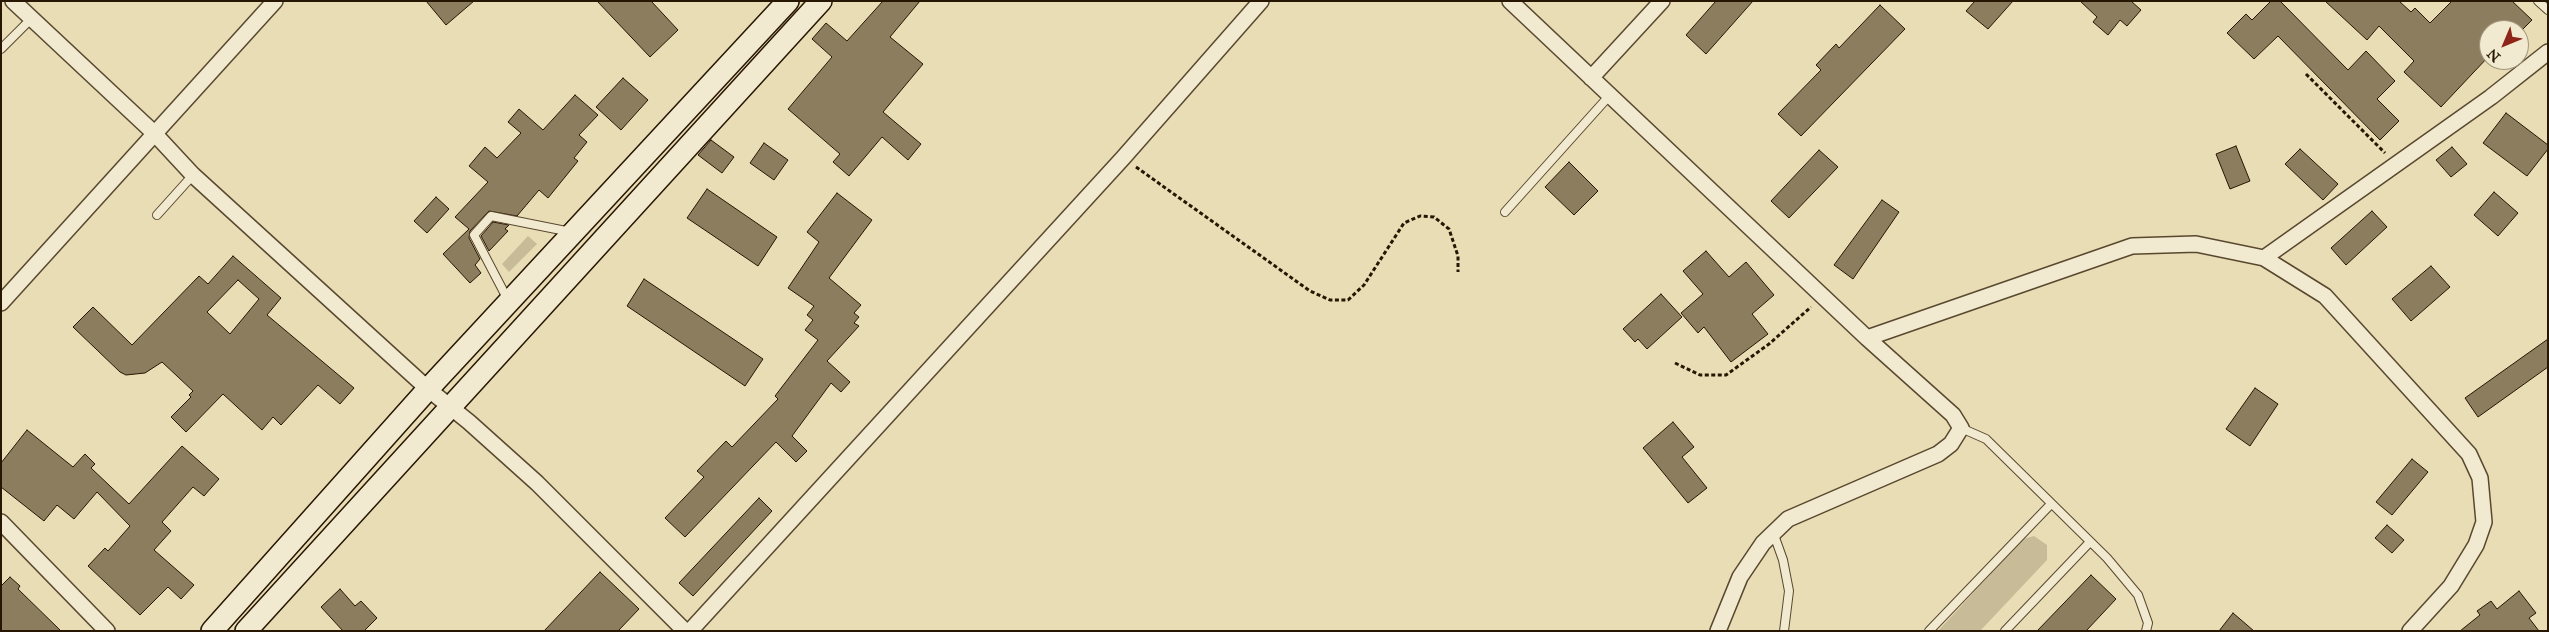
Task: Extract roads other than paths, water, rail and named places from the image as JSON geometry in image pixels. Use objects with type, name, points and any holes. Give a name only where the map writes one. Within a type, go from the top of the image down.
[{"type":"street","points":[[13,1],[154,133],[192,175],[428,389],[537,483],[685,631]]},
{"type":"street","points":[[1,303],[275,1]]},
{"type":"street","points":[[212,631],[428,389],[788,1]]},
{"type":"street","points":[[246,631],[821,1]]},
{"type":"street","points":[[690,631],[1123,158],[1261,1]]},
{"type":"street","points":[[1510,1],[1822,297],[1953,415],[1961,428],[1951,444],[1938,454],[1788,519],[1773,532],[1740,577],[1718,631]]},
{"type":"street","points":[[1591,78],[1662,1]]},
{"type":"street","points":[[2264,258],[2492,97],[2548,52]]},
{"type":"street","points":[[1867,338],[2132,246],[2196,244],[2264,258],[2325,296],[2469,454],[2480,478],[2484,522],[2476,544],[2452,586],[2410,631]]},
{"type":"street","points":[[1,522],[108,631]]},
{"type":"lane","points":[[2538,1],[2548,10]]},
{"type":"lane","points":[[1,50],[31,19]]},
{"type":"lane","points":[[1506,212],[1610,95]]},
{"type":"lane","points":[[156,215],[192,175]]},
{"type":"lane","points":[[509,302],[474,235],[491,216],[574,232]]},
{"type":"lane","points":[[1961,428],[1986,438],[2089,543],[2107,558],[2138,595],[2148,623],[2146,631]]},
{"type":"lane","points":[[1929,631],[2051,504]]},
{"type":"lane","points":[[1773,532],[1783,560],[1789,591],[1784,631]]},
{"type":"lane","points":[[2005,631],[2089,543]]}]
